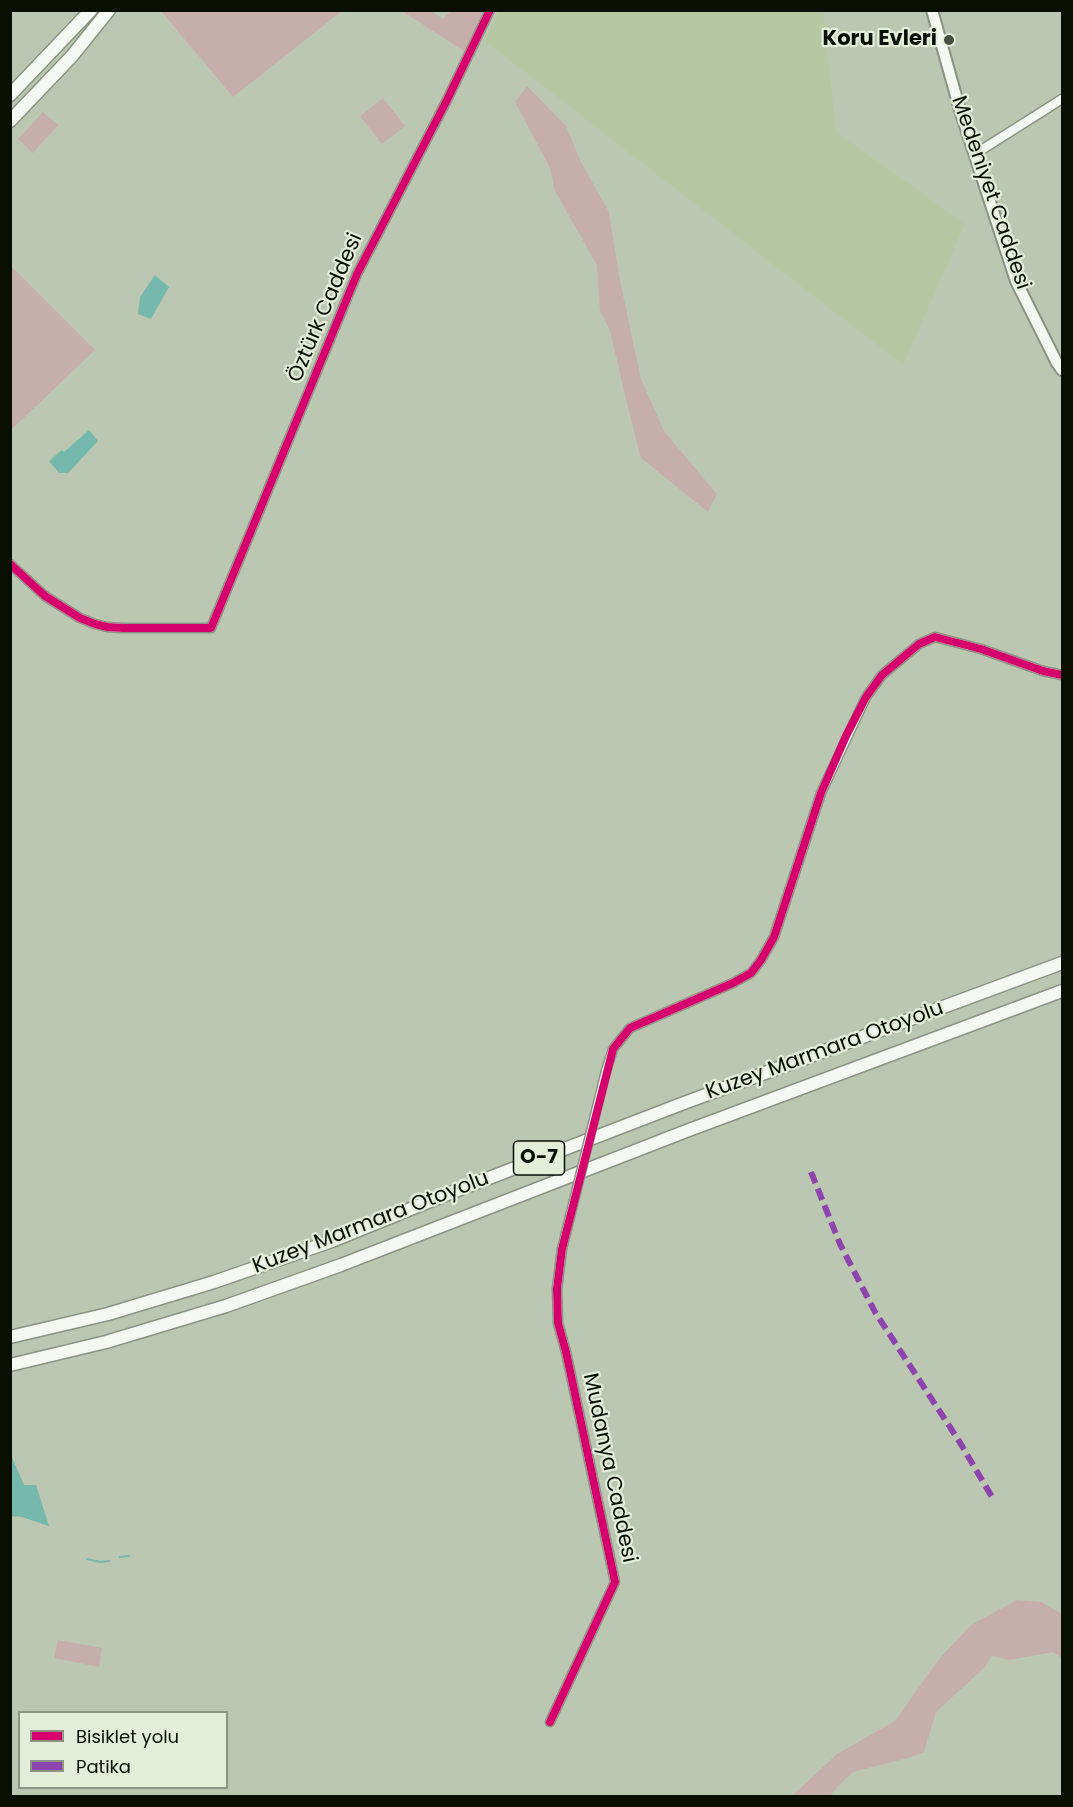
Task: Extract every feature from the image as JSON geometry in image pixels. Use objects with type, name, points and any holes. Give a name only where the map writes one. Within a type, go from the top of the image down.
[{"type":"highway","points":[[10,95],[91,10]]},
{"type":"highway","points":[[10,121],[72,56],[109,10]]},
{"type":"highway","name":"Kuzey Marmara Otoyolu","points":[[10,1338],[108,1314],[214,1282],[332,1241],[450,1192],[673,1107],[1062,963]]},
{"type":"highway","name":"Kuzey Marmara Otoyolu","points":[[10,1365],[106,1342],[237,1302],[341,1265],[678,1134],[1062,991]]},
{"type":"main road","name":"Medeniyet Caddesi","points":[[932,10],[960,110],[1016,281],[1062,370]]},
{"type":"street","name":"Öztürk Caddesi","points":[[10,564],[45,596],[80,618],[95,624],[123,628],[211,628],[357,274],[447,100],[490,10]]},
{"type":"street","points":[[975,154],[1062,99]]},
{"type":"street","name":"Mudanya Caddesi","points":[[550,1722],[615,1582],[558,1323],[557,1288],[561,1249],[613,1049],[630,1028],[733,983],[751,972],[761,960],[774,937],[821,793],[866,697],[882,675],[919,644],[935,637],[1062,675]]},
{"type":"shaded area","points":[[161,11],[342,11],[233,97]]},
{"type":"shaded area","points":[[402,11],[431,11],[443,19],[451,11],[483,11],[464,51]]},
{"type":"shaded area","points":[[499,11],[823,11],[836,132],[965,224],[903,365],[485,41]]},
{"type":"shaded area","points":[[527,86],[566,126],[581,162],[609,212],[619,276],[641,379],[664,431],[717,494],[708,512],[641,458],[610,330],[600,311],[597,265],[555,191],[550,168],[515,102]]},
{"type":"shaded area","points":[[383,98],[405,126],[382,144],[360,116]]},
{"type":"shaded area","points":[[43,112],[58,125],[33,153],[18,139]]},
{"type":"shaded area","points":[[11,266],[95,350],[11,430]]},
{"type":"shaded area","points":[[1017,1600],[1041,1602],[1062,1614],[1062,1658],[1053,1652],[1010,1660],[991,1656],[985,1667],[936,1712],[924,1752],[853,1772],[830,1796],[792,1796],[837,1754],[895,1721],[939,1659],[971,1625]]},
{"type":"shaded area","points":[[58,1640],[102,1648],[99,1667],[54,1658]]},
{"type":"water","points":[[155,275],[169,287],[151,319],[138,314],[140,297]]},
{"type":"water","points":[[89,430],[98,441],[68,473],[59,473],[49,461],[62,450],[64,452]]},
{"type":"water","points":[[11,1455],[24,1485],[36,1485],[49,1526],[22,1517],[11,1516]]},
{"type":"waterway","points":[[120,1557],[129,1556]]},
{"type":"waterway","points":[[87,1559],[100,1562],[109,1561]]},
{"type":"marked path","points":[[811,1172],[840,1244],[875,1312],[959,1441],[992,1497]]},
{"type":"cycle path","points":[[10,564],[45,596],[80,618],[95,624],[123,628],[211,628],[357,274],[447,100],[490,10]]},
{"type":"cycle path","points":[[550,1722],[615,1582],[558,1323],[557,1289],[562,1249],[613,1049],[630,1028],[733,983],[751,973],[761,960],[774,937],[821,793],[846,736],[866,697],[882,675],[919,644],[935,637],[1062,675]]},
{"type":"place","name":"Koru Evleri","points":[[949,40]]}]
